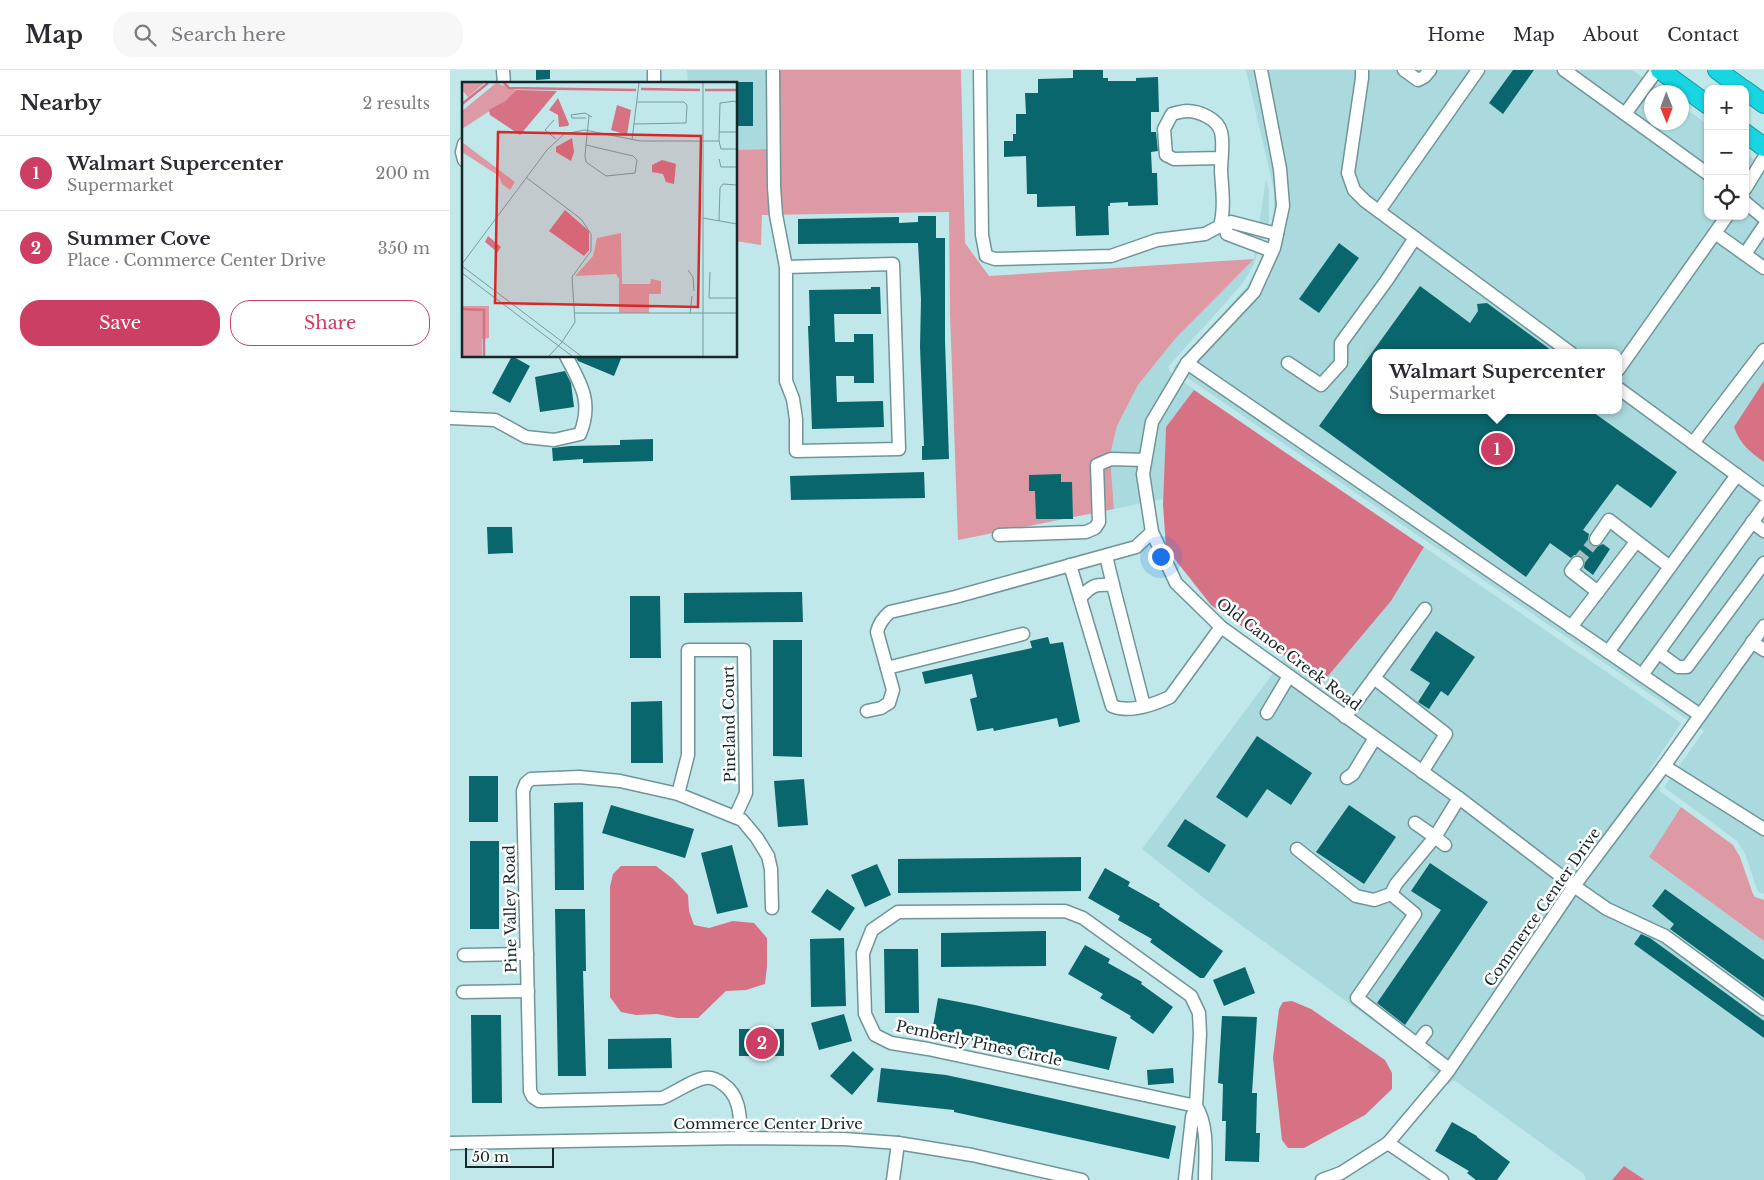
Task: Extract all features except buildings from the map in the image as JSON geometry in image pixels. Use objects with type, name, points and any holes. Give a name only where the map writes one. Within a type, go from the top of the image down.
[{"type":"highway","points":[[1659,70],[1704,102]]},
{"type":"highway","points":[[1717,70],[1737,85]]},
{"type":"highway","points":[[1749,94],[1764,104]]},
{"type":"highway","points":[[1749,136],[1764,147]]},
{"type":"street","points":[[773,70],[774,187],[776,215],[786,267],[786,381],[793,399],[796,420],[796,451],[899,449],[893,264],[786,267]]},
{"type":"street","points":[[980,70],[982,235],[986,256],[995,259],[1111,256],[1157,240],[1205,234],[1231,222],[1277,234]]},
{"type":"street","name":"Old Canoe Creek Road","points":[[1261,70],[1280,169],[1283,206],[1272,251],[1254,292],[1187,363],[1152,422],[1145,460],[1143,474],[1152,532],[1176,583],[1221,627],[1459,798],[1574,886],[1607,909],[1664,936],[1764,1009]]},
{"type":"street","points":[[1362,70],[1348,173],[1354,190],[1364,201],[1566,349]]},
{"type":"street","points":[[1404,70],[1418,80],[1424,77],[1430,70]]},
{"type":"street","points":[[1378,211],[1478,70]]},
{"type":"street","points":[[1564,70],[1704,171]]},
{"type":"street","points":[[1625,114],[1659,70]]},
{"type":"street","points":[[1221,158],[1174,159],[1166,155],[1164,129],[1172,114],[1185,110],[1196,112],[1208,117],[1220,127],[1222,135],[1223,226],[1227,234],[1272,251]]},
{"type":"street","points":[[1749,183],[1764,158]]},
{"type":"street","points":[[1749,205],[1764,218]]},
{"type":"street","points":[[1622,364],[1724,220]]},
{"type":"street","points":[[1745,254],[1764,226]]},
{"type":"street","points":[[1715,233],[1764,268]]},
{"type":"street","points":[[1288,364],[1321,385],[1341,363],[1341,343],[1415,238]]},
{"type":"street","points":[[1693,443],[1764,350]]},
{"type":"street","points":[[450,418],[495,420],[526,437],[554,440],[580,434],[585,420],[583,389],[567,358]]},
{"type":"street","points":[[1187,363],[1700,715]]},
{"type":"street","points":[[1622,391],[1764,495]]},
{"type":"street","points":[[999,535],[1074,534],[1095,528],[1099,522],[1097,465],[1110,459],[1145,460]]},
{"type":"street","points":[[1608,652],[1737,475]]},
{"type":"street","points":[[1642,675],[1764,506]]},
{"type":"street","points":[[1596,539],[1609,520],[1670,567]]},
{"type":"street","points":[[1752,522],[1764,531]]},
{"type":"street","points":[[867,711],[880,708],[889,703],[893,690],[877,632],[878,625],[890,612],[955,597],[1136,547],[1152,532]]},
{"type":"street","points":[[1571,626],[1636,542]]},
{"type":"street","points":[[1106,556],[1144,706]]},
{"type":"street","points":[[1659,653],[1678,667],[1687,667],[1764,563]]},
{"type":"street","points":[[1070,565],[1112,706],[1121,710],[1158,703],[1170,697],[1221,627]]},
{"type":"street","points":[[1574,567],[1598,592]]},
{"type":"street","points":[[1080,598],[1091,586],[1100,584],[1113,585]]},
{"type":"street","points":[[1345,717],[1425,609]]},
{"type":"street","name":"Commerce Center Drive","points":[[1322,1180],[1341,1173],[1388,1143],[1449,1069],[1574,886],[1664,766],[1764,626]]},
{"type":"street","points":[[887,668],[1023,634]]},
{"type":"street","points":[[1752,642],[1764,650]]},
{"type":"street","name":"Pineland Court","points":[[678,794],[688,755],[688,650],[744,650],[746,794],[735,817]]},
{"type":"street","points":[[1267,713],[1289,676]]},
{"type":"street","points":[[1374,678],[1446,734],[1422,772]]},
{"type":"street","points":[[1347,778],[1353,774],[1375,738]]},
{"type":"street","points":[[1664,766],[1764,830]]},
{"type":"street","name":"Pine Valley Road","points":[[741,1138],[740,1112],[736,1098],[729,1088],[718,1080],[707,1077],[697,1080],[677,1092],[662,1098],[539,1101],[533,1097],[530,1091],[524,791],[526,783],[531,779],[579,777],[620,781],[678,794],[742,820],[757,838],[768,856],[771,869],[772,908]]},
{"type":"street","points":[[1297,849],[1356,896],[1374,900],[1391,894],[1396,884],[1440,841],[1459,798]]},
{"type":"street","points":[[1415,823],[1440,841]]},
{"type":"street","points":[[1391,894],[1415,914],[1357,998],[1449,1069]]},
{"type":"street","name":"Pemberly Pines Circle","points":[[1185,1180],[1192,1117],[1196,1106],[1200,1027],[1199,1014],[1192,996],[1083,918],[1065,911],[898,912],[872,930],[863,953],[865,1014],[875,1035],[891,1043],[928,1049],[1196,1106],[1202,1116],[1205,1141],[1205,1180]]},
{"type":"street","points":[[464,955],[527,954]]},
{"type":"street","points":[[463,992],[528,991]]},
{"type":"street","points":[[1417,1044],[1426,1032]]},
{"type":"street","name":"Commerce Center Drive","points":[[450,1143],[741,1138],[844,1139],[898,1143],[972,1155],[1082,1180]]},
{"type":"street","points":[[893,1180],[898,1143]]},
{"type":"street","points":[[1388,1143],[1442,1180]]},
{"type":"shaded area","points":[[687,70],[768,70],[769,150],[738,150],[738,82],[688,82]]},
{"type":"shaded area","points":[[768,70],[961,70],[965,243],[989,276],[1254,259],[1175,339],[1138,385],[1117,426],[1110,455],[1114,509],[958,540],[950,313],[949,212],[762,215],[761,245],[738,241],[738,150],[769,149]]},
{"type":"shaded area","points":[[1246,70],[1632,70],[1653,85],[1644,85],[1644,130],[1689,130],[1689,111],[1704,122],[1704,220],[1749,220],[1749,156],[1764,167],[1764,894],[1758,892],[1745,854],[1737,841],[1664,787],[1704,731],[1173,368],[1246,288],[1257,268],[1274,223],[1274,190]]},
{"type":"shaded area","points":[[1266,179],[1269,191],[1269,221],[1253,266],[1242,284],[1168,367],[1171,373],[1203,396],[1194,391],[1166,427],[1163,499],[1114,509],[1110,455],[1117,426],[1138,385],[1175,339],[1254,259]]},
{"type":"shaded area","points":[[1764,381],[1764,462],[1746,447],[1734,427]]},
{"type":"shaded area","points":[[1194,390],[1424,547],[1391,601],[1323,682],[1211,605],[1166,548],[1163,504],[1166,427]]},
{"type":"shaded area","points":[[1424,547],[1681,723],[1649,771],[1663,780],[1659,785],[1660,791],[1681,807],[1649,857],[1764,941],[1764,1180],[1645,1180],[1624,1166],[1612,1180],[1586,1180],[1584,1174],[1457,1082],[1453,1081],[1449,1085],[1428,1068],[1427,1060],[1204,898],[1142,849],[1286,656],[1323,682],[1391,601]]},
{"type":"shaded area","points":[[1681,807],[1733,845],[1740,857],[1753,894],[1755,897],[1764,900],[1764,941],[1649,857]]},
{"type":"shaded area","points":[[621,866],[656,866],[673,879],[688,895],[689,911],[694,925],[709,928],[733,921],[754,923],[767,938],[765,984],[746,990],[726,991],[698,1018],[677,1018],[657,1014],[636,1015],[621,1012],[610,997],[610,887],[613,874]]},
{"type":"shaded area","points":[[1292,1001],[1311,1009],[1385,1060],[1392,1073],[1392,1089],[1365,1115],[1304,1148],[1288,1148],[1282,1140],[1273,1058],[1279,1009],[1283,1002]]},
{"type":"shaded area","points":[[1624,1166],[1645,1180],[1612,1180]]},
{"type":"tunnel","points":[[1577,563],[1596,539]]},
{"type":"place","name":"Walmart Supercenter","points":[[1497,449]]},
{"type":"place","name":"Summer Cove","points":[[762,1043]]}]
